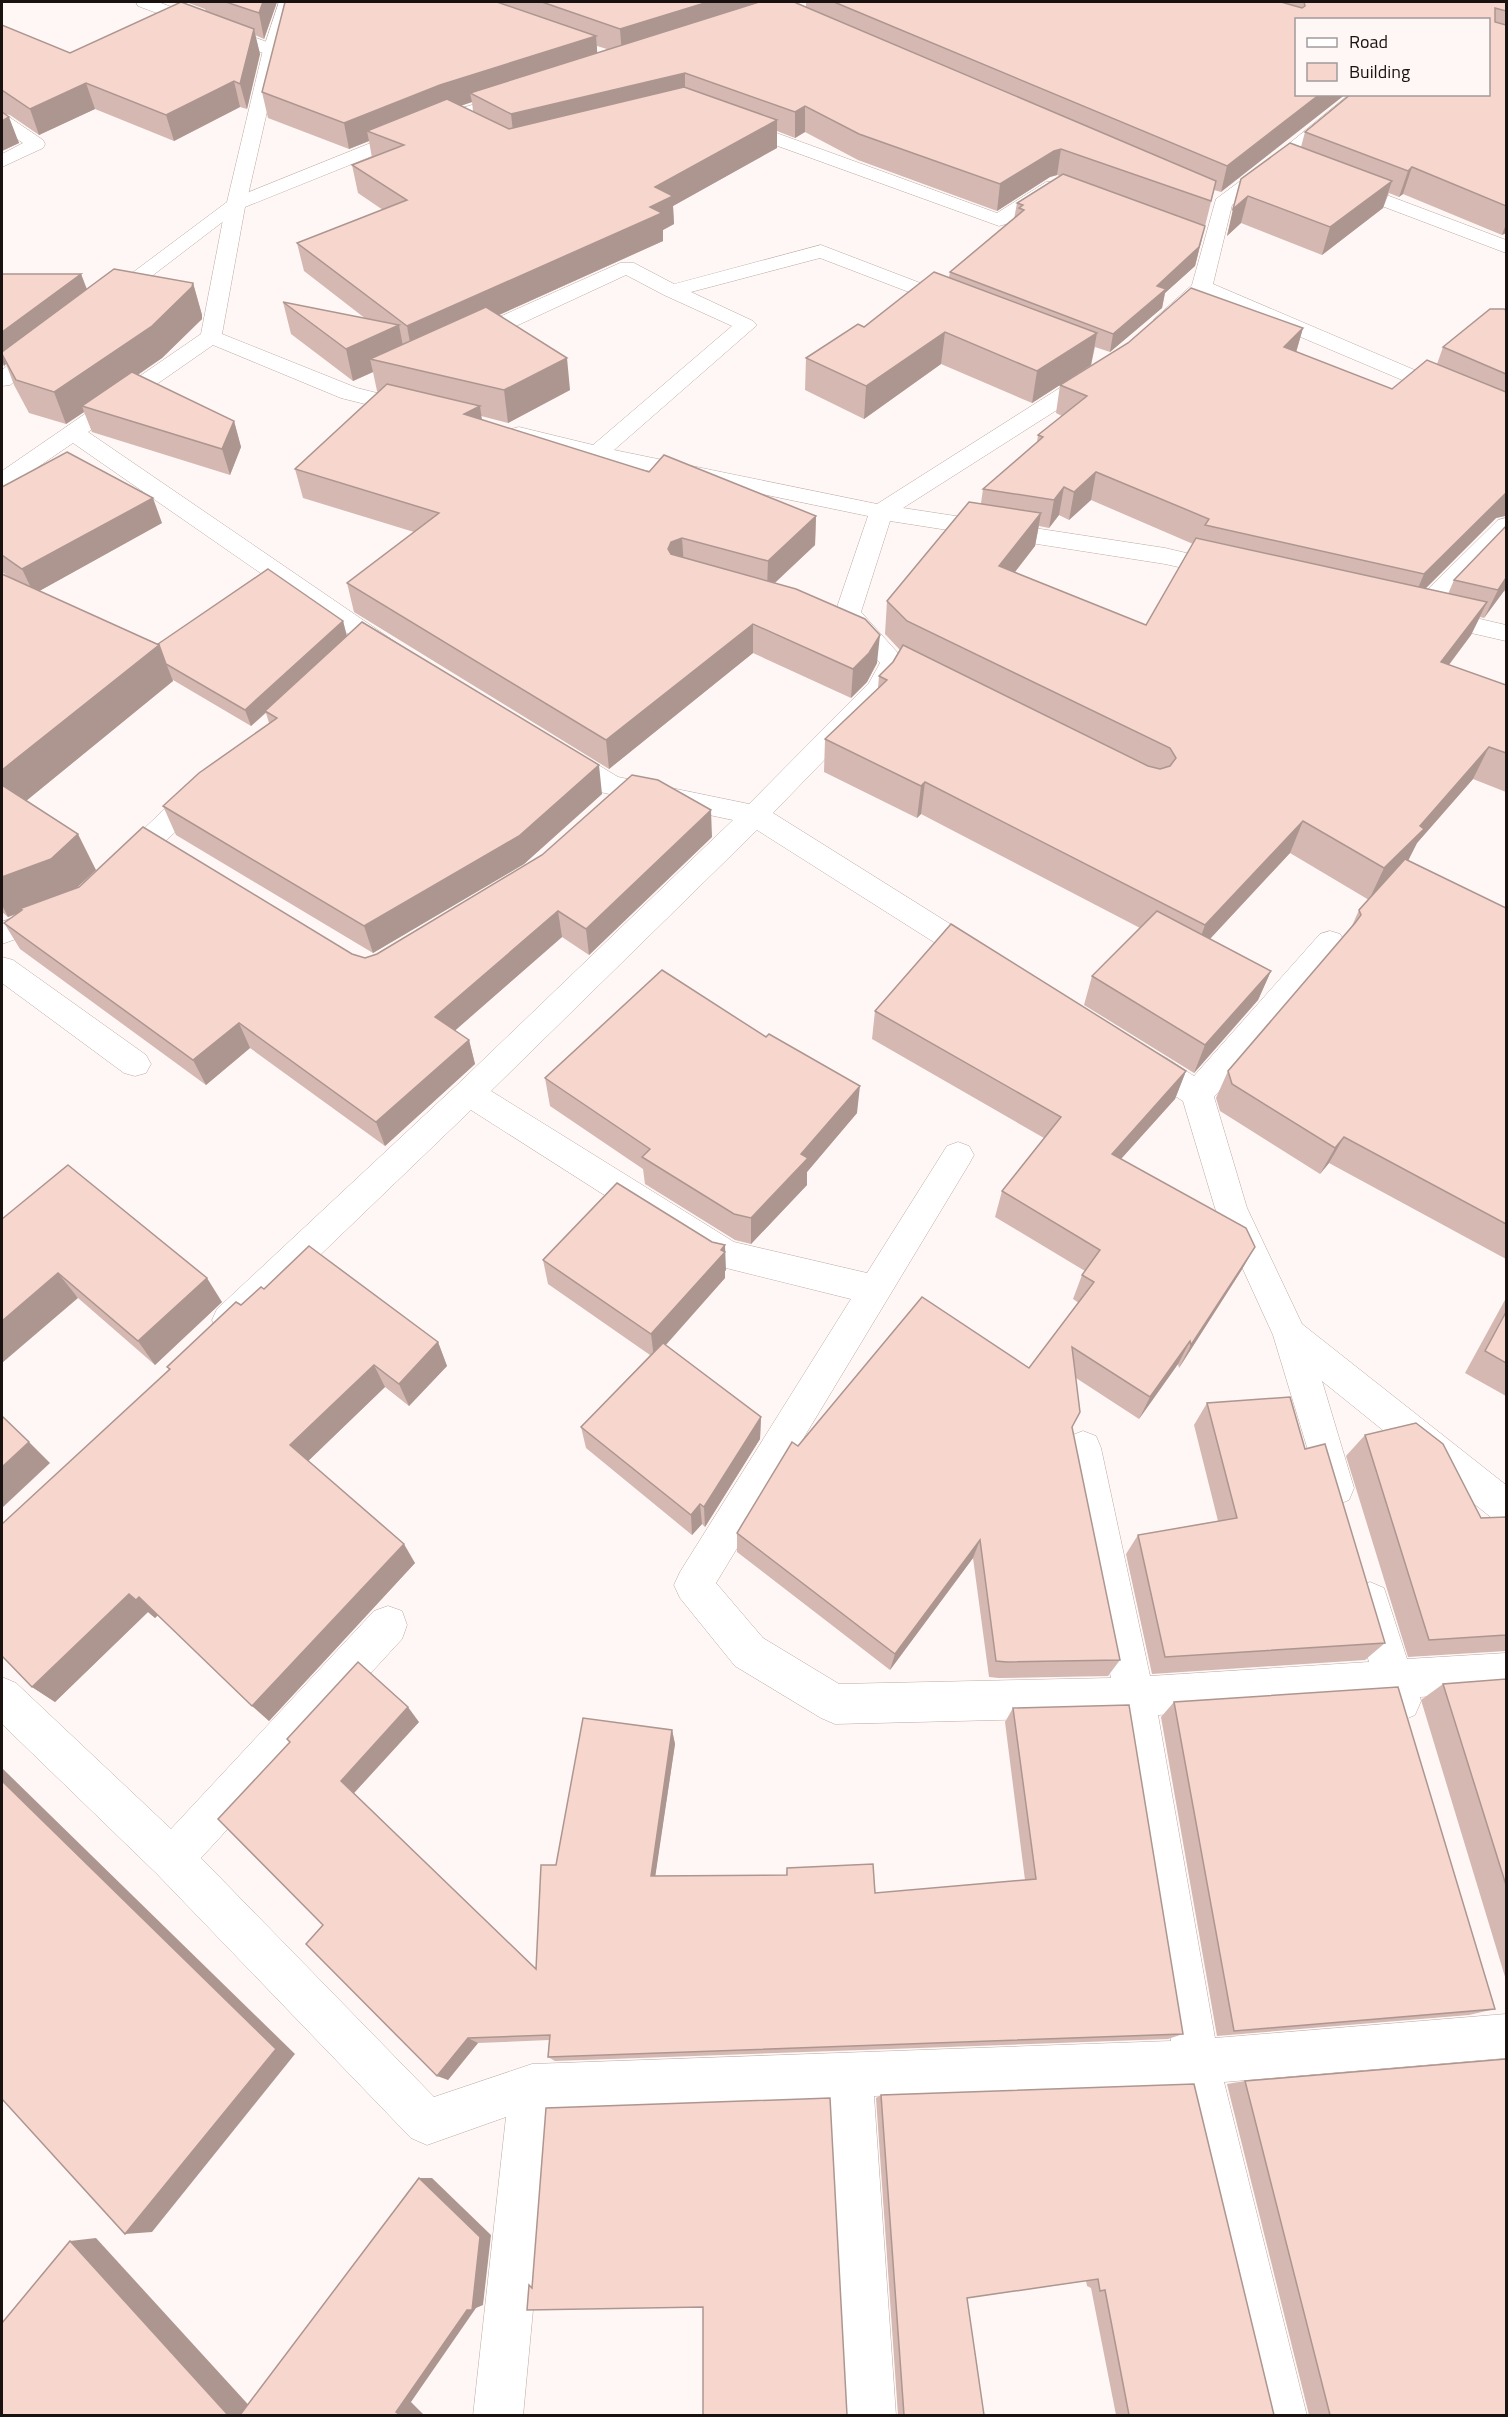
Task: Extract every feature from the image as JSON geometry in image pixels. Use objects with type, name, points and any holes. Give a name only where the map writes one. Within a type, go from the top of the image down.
[{"type":"street","points":[[144,2],[272,50]]},
{"type":"street","points":[[2,481],[212,337],[236,204],[285,2]]},
{"type":"street","points":[[95,309],[236,204],[452,117],[532,92]]},
{"type":"street","points":[[1149,333],[1202,287],[1203,236],[1212,198],[1292,164],[1360,96]]},
{"type":"street","points":[[452,117],[472,127]]},
{"type":"street","points":[[719,118],[999,220],[1058,183],[1069,188]]},
{"type":"street","points":[[2,121],[36,144],[2,161]]},
{"type":"street","points":[[1324,177],[1506,247]]},
{"type":"street","points":[[671,291],[821,251],[973,310]]},
{"type":"street","points":[[445,349],[627,267],[671,291],[746,325],[597,453]]},
{"type":"street","points":[[1202,287],[1506,417]]},
{"type":"street","points":[[212,337],[349,393],[439,415]]},
{"type":"street","points":[[2,380],[58,338]]},
{"type":"street","points":[[209,1339],[469,1092],[755,815],[879,688],[904,667],[836,612],[881,512],[1113,364],[1092,356]]},
{"type":"street","points":[[349,393],[381,378]]},
{"type":"street","points":[[495,429],[597,453],[881,512],[1165,556],[1246,574]]},
{"type":"street","points":[[72,432],[358,644],[416,666]]},
{"type":"street","points":[[1506,525],[1407,611],[1506,633]]},
{"type":"street","points":[[543,744],[610,785],[755,815],[1006,974]]},
{"type":"street","points":[[105,881],[163,842],[222,772]]},
{"type":"street","points":[[604,812],[630,788]]},
{"type":"street","points":[[2,933],[71,908]]},
{"type":"street","points":[[1197,1094],[1330,942]]},
{"type":"street","points":[[2,968],[135,1064]]},
{"type":"street","points":[[1117,1044],[1197,1094],[1231,1208],[1290,1335],[1347,1525]]},
{"type":"street","points":[[469,1092],[726,1255],[876,1290]]},
{"type":"street","points":[[958,1155],[693,1585],[749,1652],[835,1704],[1135,1697],[1506,1672]]},
{"type":"street","points":[[1290,1335],[1506,1507]]},
{"type":"street","points":[[1083,1448],[1135,1697],[1197,2062],[1283,2415]]},
{"type":"street","points":[[1361,1569],[1412,1738]]},
{"type":"street","points":[[172,1859],[388,1625]]},
{"type":"street","points":[[2,1697],[172,1859],[427,2122],[532,2086],[1197,2062],[1501,2033]]},
{"type":"street","points":[[850,2075],[871,2415]]},
{"type":"street","points":[[498,2415],[532,2086]]},
{"type":"building","points":[[181,2],[254,29],[240,84],[234,81],[166,115],[86,83],[30,109],[2,90],[2,25],[70,53]]},
{"type":"building","points":[[226,2],[263,2],[259,13]]},
{"type":"building","points":[[285,2],[497,2],[596,36],[440,85],[344,123],[262,92]]},
{"type":"building","points":[[542,2],[708,2],[620,29]]},
{"type":"building","points":[[759,2],[794,2],[1216,181],[1211,201],[1061,149],[1000,184],[859,134],[805,106],[795,112],[685,73],[511,114],[470,93]]},
{"type":"building","points":[[834,2],[1281,2],[1302,8],[1305,6],[1304,2],[1506,2],[1506,11],[1495,8],[1495,22],[1506,25],[1506,206],[1412,167],[1408,171],[1305,132],[1349,96],[1490,96],[1490,18],[1295,18],[1295,96],[1317,96],[1227,166]]},
{"type":"building","points":[[684,87],[777,120],[655,187],[673,196],[650,207],[662,213],[407,326],[297,243],[407,200],[352,165],[404,145],[367,131],[447,99],[509,129]]},
{"type":"building","points":[[2,112],[9,117],[2,121]]},
{"type":"building","points":[[1290,143],[1392,181],[1330,227],[1248,196],[1233,209],[1241,179]]},
{"type":"building","points":[[1063,174],[1205,226],[1199,247],[1157,286],[1166,289],[1113,334],[950,272],[1024,210],[1019,208],[1023,205],[1017,203]]},
{"type":"building","points":[[114,269],[193,283],[192,287],[152,326],[54,392],[16,380],[2,352]]},
{"type":"building","points":[[934,272],[1097,333],[1037,371],[945,332],[866,386],[806,358],[858,324],[864,327]]},
{"type":"building","points":[[2,274],[81,274],[2,332]]},
{"type":"building","points":[[1191,288],[1303,328],[1284,347],[1392,389],[1427,360],[1506,392],[1506,493],[1424,574],[1205,525],[1209,519],[1096,472],[1074,492],[1064,487],[1054,500],[983,489],[1043,437],[1038,435],[1087,396],[1060,385],[1128,343]]},
{"type":"building","points":[[283,302],[399,325],[346,349]]},
{"type":"building","points":[[486,307],[567,358],[504,390],[370,359]]},
{"type":"building","points":[[1490,309],[1506,310],[1506,374],[1443,347]]},
{"type":"building","points":[[132,372],[234,421],[222,449],[82,406]]},
{"type":"building","points":[[387,384],[480,406],[464,414],[649,472],[664,455],[816,516],[768,561],[682,538],[671,542],[668,549],[671,554],[796,589],[865,619],[880,635],[869,653],[853,669],[753,624],[606,740],[347,583],[439,513],[295,469]]},
{"type":"building","points":[[67,452],[153,498],[22,569],[2,555],[2,487]]},
{"type":"building","points":[[969,502],[1041,513],[999,566],[1146,625],[1196,538],[1487,602],[1441,662],[1506,685],[1506,753],[1489,747],[1420,826],[1424,829],[1384,868],[1303,821],[1205,925],[925,782],[921,786],[825,739],[887,680],[879,676],[893,662],[903,645],[1148,766],[1160,769],[1170,766],[1176,758],[1170,748],[907,621],[887,601]]},
{"type":"building","points":[[1506,526],[1506,578],[1498,590],[1454,580]]},
{"type":"building","points":[[268,569],[343,621],[245,710],[166,664],[158,644]]},
{"type":"building","points":[[2,574],[159,645],[2,770]]},
{"type":"building","points":[[362,622],[599,765],[519,836],[364,926],[163,806],[199,773],[277,718],[265,711]]},
{"type":"building","points":[[632,775],[658,780],[711,810],[586,929],[558,911],[435,1017],[469,1040],[376,1122],[239,1023],[193,1060],[4,923],[22,910],[19,909],[79,887],[143,827],[352,954],[365,958],[377,954],[542,855]]},
{"type":"building","points":[[2,785],[78,834],[51,859],[2,877]]},
{"type":"building","points":[[1405,859],[1506,908],[1506,1224],[1344,1137],[1335,1148],[1232,1084],[1228,1071],[1355,923],[1361,915],[1359,910]]},
{"type":"building","points":[[1157,911],[1271,971],[1205,1045],[1092,976]]},
{"type":"building","points":[[951,924],[1186,1071],[1112,1154],[1246,1228],[1255,1247],[1191,1345],[1190,1341],[1150,1397],[1072,1347],[1080,1412],[1072,1427],[1120,1660],[996,1661],[980,1540],[895,1654],[737,1533],[792,1442],[798,1446],[922,1297],[1029,1368],[1094,1282],[1082,1275],[1100,1250],[1002,1191],[1061,1117],[875,1011]]},
{"type":"building","points":[[662,970],[766,1037],[769,1034],[860,1086],[801,1154],[808,1158],[751,1218],[734,1214],[642,1157],[650,1149],[545,1078]]},
{"type":"building","points":[[68,1165],[207,1278],[138,1341],[58,1273],[2,1321],[2,1219]]},
{"type":"building","points":[[617,1183],[712,1242],[725,1245],[721,1250],[725,1252],[651,1334],[543,1260]]},
{"type":"building","points":[[309,1246],[438,1342],[399,1384],[374,1365],[290,1445],[404,1544],[252,1706],[139,1597],[136,1600],[129,1594],[32,1687],[2,1656],[2,1524],[170,1369],[167,1367],[236,1302],[241,1305],[261,1287],[264,1289]]},
{"type":"building","points":[[1506,1312],[1506,1363],[1485,1351]]},
{"type":"building","points":[[663,1343],[761,1417],[704,1507],[700,1504],[691,1515],[581,1427]]},
{"type":"building","points":[[1290,1397],[1305,1449],[1325,1444],[1385,1643],[1165,1657],[1138,1535],[1237,1518],[1207,1403]]},
{"type":"building","points":[[2,1416],[29,1442],[2,1467]]},
{"type":"building","points":[[1416,1423],[1443,1444],[1481,1518],[1506,1517],[1506,1635],[1429,1640],[1365,1435]]},
{"type":"building","points":[[358,1662],[408,1707],[341,1781],[536,1969],[541,1865],[556,1865],[583,1718],[672,1730],[651,1876],[787,1875],[787,1868],[873,1864],[875,1893],[1036,1879],[1013,1708],[1129,1705],[1183,2034],[548,2057],[550,2035],[468,2038],[437,2076],[306,1944],[323,1925],[218,1819],[290,1742],[287,1739]]},
{"type":"building","points":[[1506,1679],[1506,1885],[1443,1684]]},
{"type":"building","points":[[1398,1687],[1495,2009],[1234,2031],[1174,1702]]},
{"type":"building","points":[[2,1781],[276,2049],[125,2234],[2,2099]]},
{"type":"building","points":[[1506,2059],[1506,2415],[1330,2415],[1245,2081]]},
{"type":"building","points":[[1194,2084],[1274,2415],[1129,2415],[1105,2290],[1100,2291],[1098,2279],[967,2298],[984,2415],[904,2415],[881,2095]]},
{"type":"building","points":[[830,2098],[847,2415],[703,2415],[703,2307],[527,2310],[529,2285],[532,2288],[546,2108]]},
{"type":"building","points":[[419,2178],[480,2237],[472,2310],[467,2310],[396,2412],[400,2415],[240,2415]]},
{"type":"building","points":[[70,2241],[228,2415],[2,2415],[2,2323]]}]
